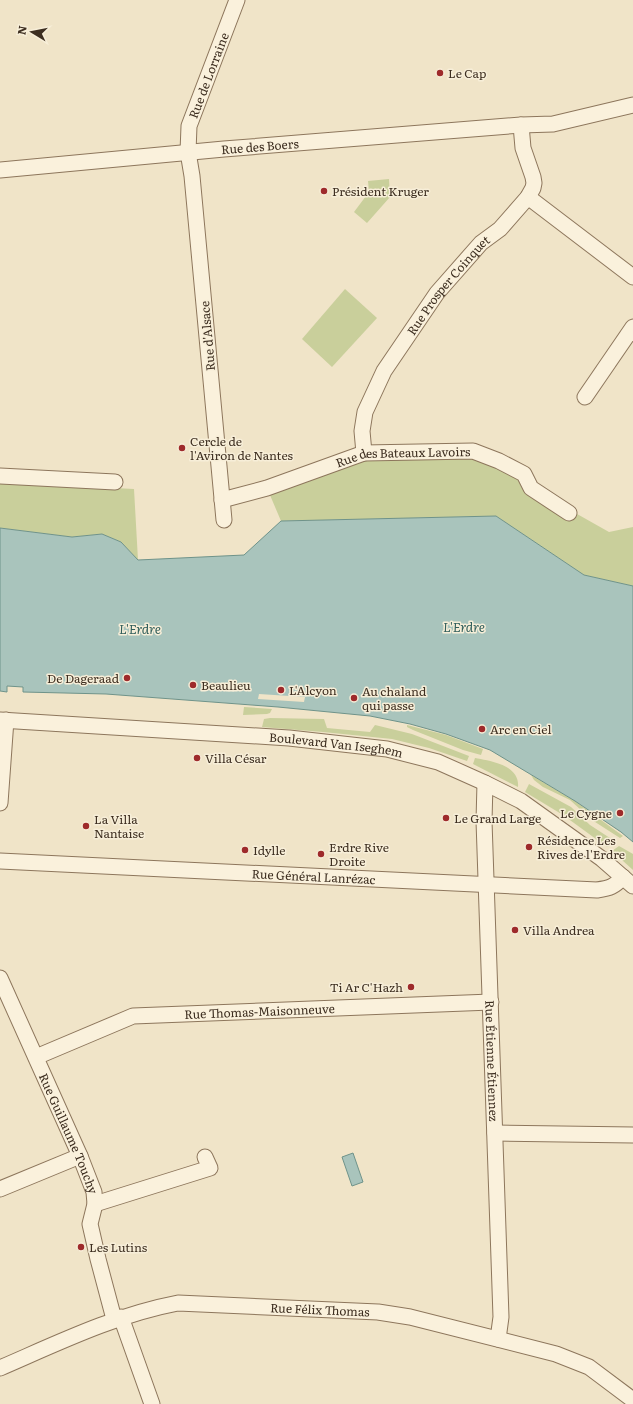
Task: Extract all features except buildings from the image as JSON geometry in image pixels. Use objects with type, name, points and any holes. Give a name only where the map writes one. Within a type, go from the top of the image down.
[{"type":"street","name":"Rue de Lorraine","points":[[188,152],[190,126],[237,0]]},
{"type":"street","name":"Rue des Boers","points":[[0,170],[188,152],[521,125],[553,124],[633,106]]},
{"type":"street","name":"Rue Prosper Coinquet","points":[[364,453],[362,431],[365,412],[384,371],[437,293],[481,243],[500,229],[528,197],[534,183],[523,148],[521,125]]},
{"type":"street","name":"Rue d'Alsace","points":[[188,152],[193,184],[224,520]]},
{"type":"street","points":[[528,197],[633,277]]},
{"type":"street","points":[[585,397],[633,328]]},
{"type":"street","name":"Rue des Bateaux Lavoirs","points":[[222,500],[267,488],[364,453],[473,451],[499,461],[524,474],[531,488],[569,513]]},
{"type":"street","points":[[0,476],[115,482]]},
{"type":"street","points":[[0,803],[3,720]]},
{"type":"street","name":"Boulevard Van Iseghem","points":[[3,720],[289,738],[388,748],[438,762],[521,801],[602,859],[628,882]]},
{"type":"street","name":"Rue Étienne Étiennez","points":[[485,783],[484,821],[501,1316],[498,1338]]},
{"type":"street","name":"Rue Général Lanrézac","points":[[0,861],[597,890],[608,889],[628,882]]},
{"type":"street","name":"Rue Guillaume Touchy","points":[[0,978],[80,1156],[94,1192],[95,1204],[90,1224],[98,1259],[118,1318],[152,1404]]},
{"type":"street","name":"Rue Thomas-Maisonneuve","points":[[36,1057],[133,1016],[491,1002]]},
{"type":"street","points":[[495,1133],[633,1135]]},
{"type":"street","points":[[0,1189],[80,1156]]},
{"type":"street","points":[[95,1204],[210,1168],[205,1157]]},
{"type":"street","name":"Rue Félix Thomas","points":[[0,1368],[118,1318],[178,1303],[378,1312],[410,1317],[498,1338],[556,1354],[589,1367],[633,1400]]},
{"type":"green space","points":[[389,179],[390,197],[367,223],[354,212],[369,192],[368,181]]},
{"type":"green space","points":[[345,289],[377,318],[332,367],[302,339]]},
{"type":"green space","points":[[473,451],[499,461],[531,488],[609,532],[633,527],[633,586],[584,575],[496,516],[281,521],[267,488],[364,453]]},
{"type":"green space","points":[[0,482],[134,489],[138,560],[121,542],[102,534],[72,537],[0,528]]},
{"type":"green space","points":[[244,707],[272,709],[270,713],[267,714],[243,715]]},
{"type":"green space","points":[[264,719],[324,719],[327,728],[370,732],[375,725],[412,734],[469,756],[467,761],[429,748],[392,739],[262,727]]},
{"type":"green space","points":[[407,725],[446,735],[483,749],[481,755],[463,750],[413,730],[407,727]]},
{"type":"green space","points":[[475,758],[503,765],[509,769],[517,780],[518,787],[473,764]]},
{"type":"green space","points":[[531,775],[575,801],[623,836],[620,838],[592,820],[570,800],[543,787],[534,780]]},
{"type":"green space","points":[[529,784],[571,807],[590,825],[613,840],[614,843],[607,847],[563,815],[525,792]]},
{"type":"green space","points":[[619,846],[633,854],[633,870],[612,851]]},
{"type":"water","name":"L'Erdre","points":[[496,516],[584,575],[633,586],[633,842],[621,832],[575,801],[490,750],[446,734],[410,724],[370,716],[278,707],[106,694],[23,692],[23,687],[7,686],[7,692],[0,691],[0,528],[72,537],[102,534],[121,542],[138,560],[244,555],[281,521]]},
{"type":"water","points":[[353,1153],[363,1182],[352,1186],[342,1157]]},
{"type":"pier","points":[[259,694],[305,697],[304,702],[258,699]]},
{"type":"place","name":"Le Cap","points":[[440,73]]},
{"type":"place","name":"Président Kruger","points":[[324,191]]},
{"type":"place","name":"Cercle de l'Aviron de Nantes","points":[[182,448]]},
{"type":"place","name":"De Dageraad","points":[[127,678]]},
{"type":"place","name":"Beaulieu","points":[[193,685]]},
{"type":"place","name":"L'Alcyon","points":[[281,690]]},
{"type":"place","name":"Au chaland qui passe","points":[[354,698]]},
{"type":"place","name":"Arc en Ciel","points":[[482,729]]},
{"type":"place","name":"Villa César","points":[[197,758]]},
{"type":"place","name":"Le Cygne","points":[[620,813]]},
{"type":"place","name":"Le Grand Large","points":[[446,818]]},
{"type":"place","name":"La Villa Nantaise","points":[[86,826]]},
{"type":"place","name":"Résidence Les Rives de l'Erdre","points":[[529,847]]},
{"type":"place","name":"Idylle","points":[[245,850]]},
{"type":"place","name":"Erdre Rive Droite","points":[[321,854]]},
{"type":"place","name":"Villa Andrea","points":[[515,930]]},
{"type":"place","name":"Ti Ar C'Hazh","points":[[411,987]]},
{"type":"place","name":"Les Lutins","points":[[81,1247]]}]
